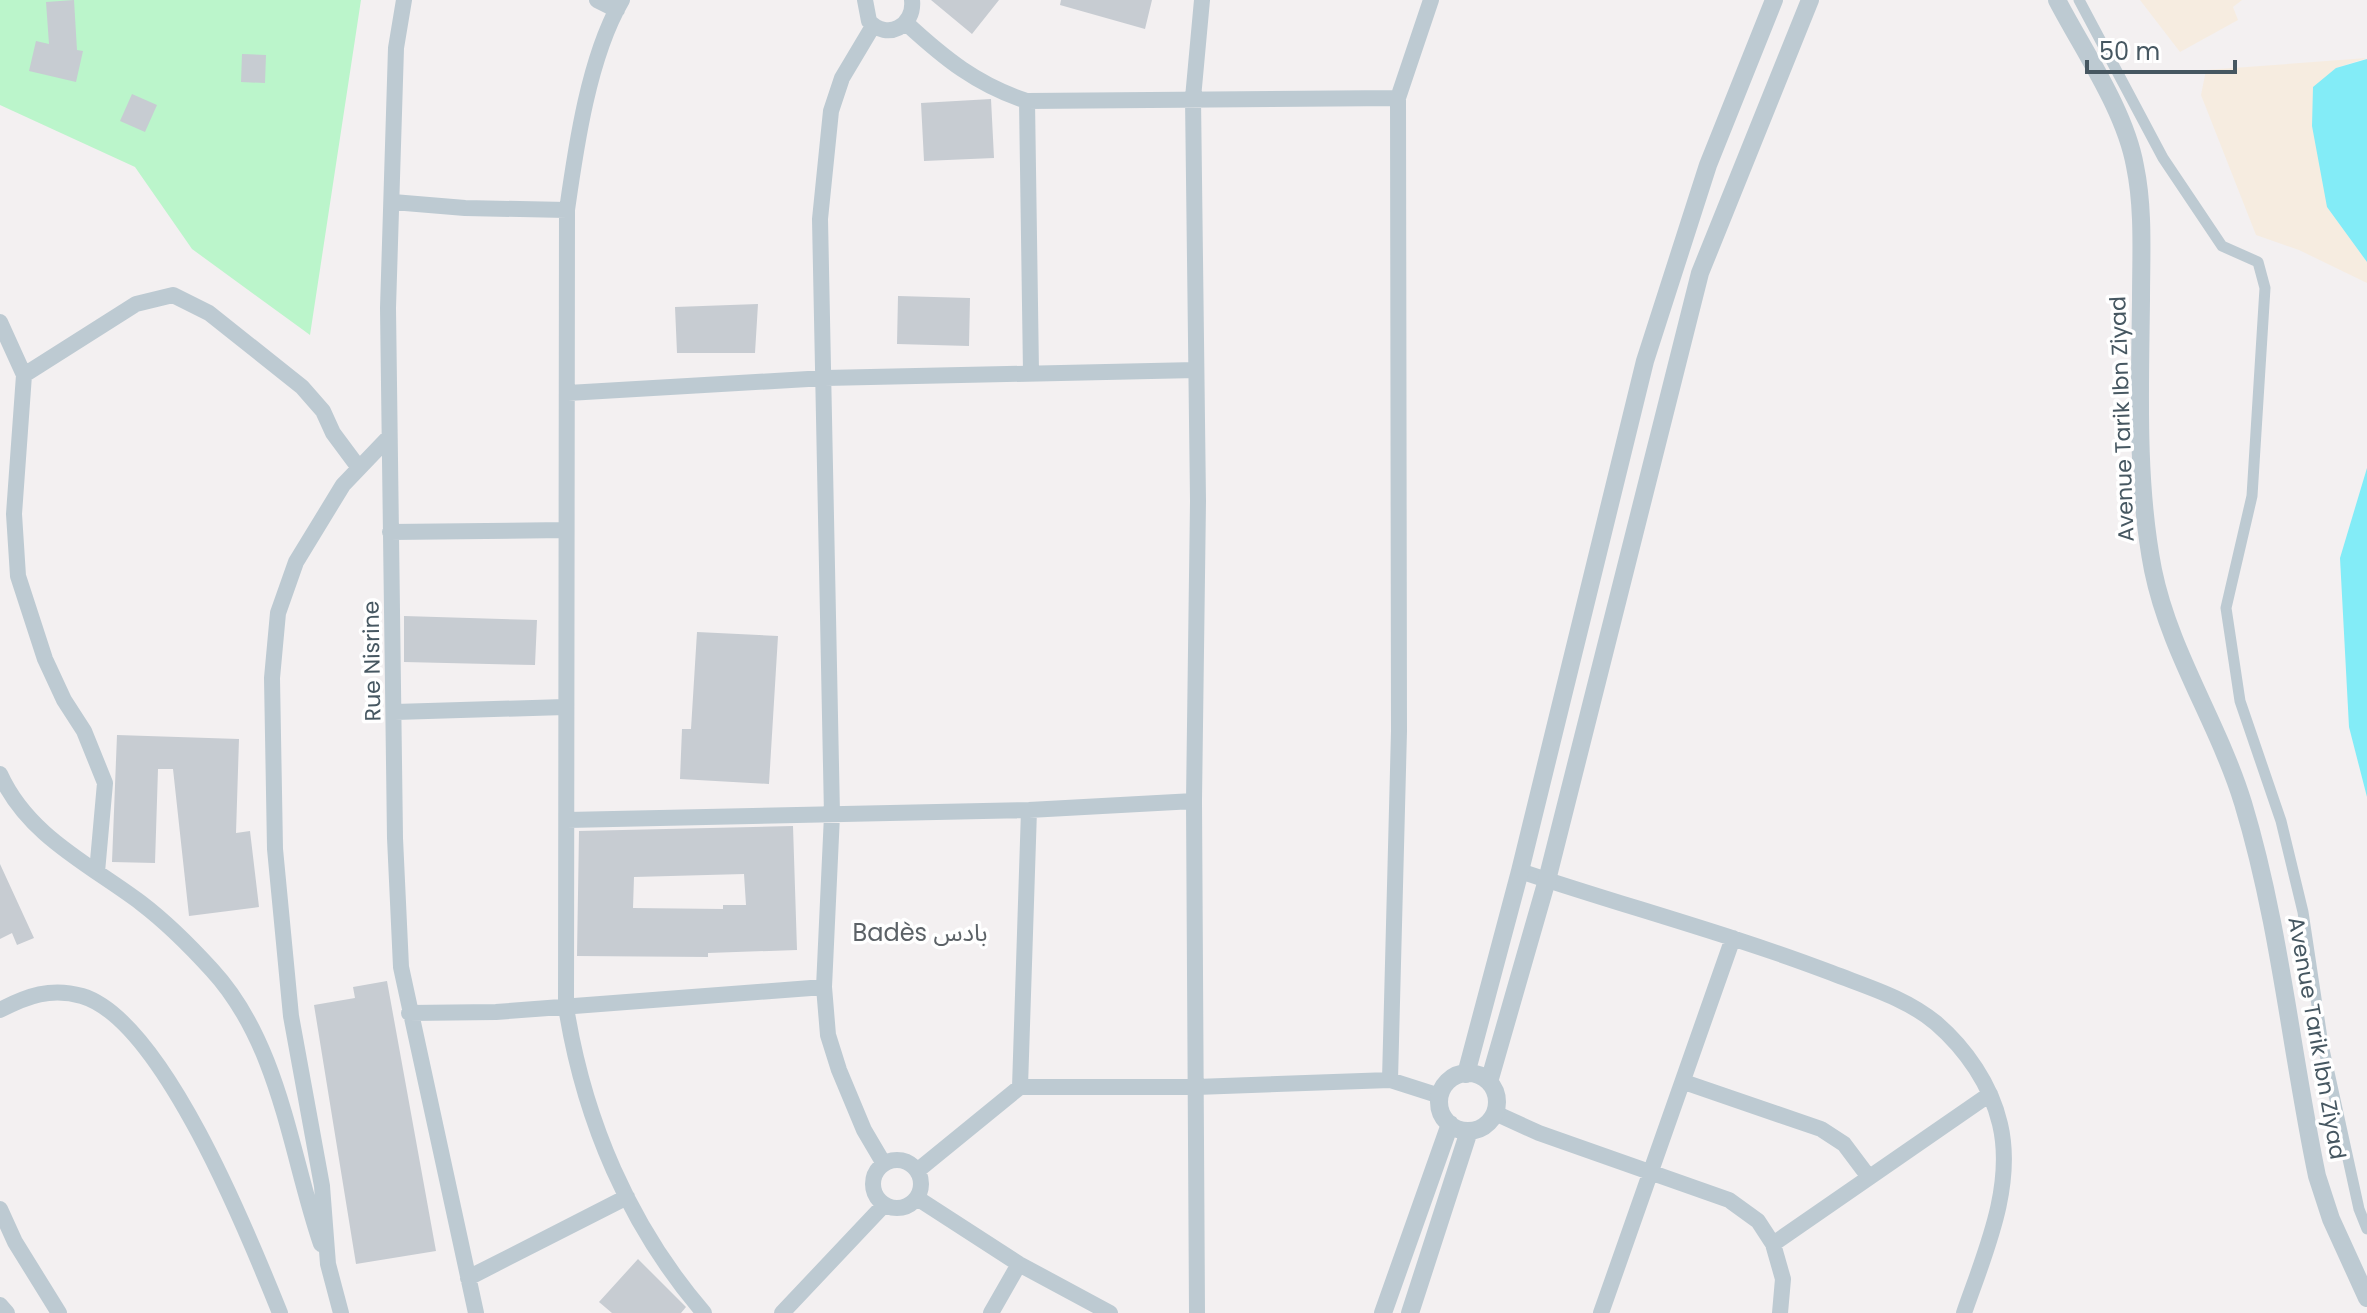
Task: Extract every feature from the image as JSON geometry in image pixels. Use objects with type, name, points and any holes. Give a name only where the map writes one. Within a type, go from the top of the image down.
[{"type":"street","name":"Rue Nisrine","points":[[404,0],[396,48],[388,438],[401,967],[473,1312]]},
{"type":"street","points":[[597,0],[620,5],[592,83],[576,147],[567,210],[566,1007],[575,1066],[627,1197],[651,1244],[704,1313]]},
{"type":"street","points":[[865,0],[865,13],[873,26],[891,30],[906,23],[911,16],[912,0]]},
{"type":"street","points":[[1197,1313],[1193,98],[1202,0]]},
{"type":"street","points":[[1390,1080],[1399,731],[1398,98],[1431,0]]},
{"type":"street","points":[[1466,1074],[1520,871],[1645,361],[1708,165],[1774,0]]},
{"type":"street","points":[[1489,1082],[1547,880],[1700,273],[1810,0]]},
{"type":"street","name":"Avenue Tarik Ibn Ziyad","points":[[2057,0],[2117,112],[2135,165],[2142,236],[2143,458],[2153,570],[2178,656],[2197,686],[2246,813],[2263,873],[2297,1081],[2317,1176],[2331,1219],[2367,1298]]},
{"type":"street","points":[[2079,0],[2163,158],[2222,246],[2258,262],[2265,288],[2252,496],[2226,608],[2240,701],[2281,821],[2303,912],[2323,1045],[2359,1209],[2367,1229]]},
{"type":"street","points":[[906,23],[950,64],[996,91],[1027,101],[1398,98]]},
{"type":"street","points":[[873,26],[842,78],[831,111],[824,160],[820,265],[825,378],[832,815],[824,987],[828,1035],[839,1070],[864,1130],[884,1164]]},
{"type":"street","points":[[1027,101],[1031,372]]},
{"type":"street","points":[[393,202],[567,210]]},
{"type":"street","points":[[24,375],[136,304],[173,295],[209,313],[302,387],[323,411],[333,433],[359,468]]},
{"type":"street","points":[[0,322],[24,375],[14,514],[18,576],[45,659],[64,700],[84,731],[105,783],[97,872]]},
{"type":"street","points":[[568,393],[825,378],[1196,370]]},
{"type":"street","points":[[328,1264],[322,1186],[291,1016],[275,849],[272,678],[278,613],[296,562],[343,485],[388,438]]},
{"type":"street","points":[[390,532],[566,530]]},
{"type":"street","points":[[395,712],[565,707]]},
{"type":"street","points":[[0,774],[20,810],[36,829],[165,925],[213,971],[234,998],[256,1038],[275,1086],[341,1313]]},
{"type":"street","points":[[567,820],[1029,810],[1194,801]]},
{"type":"street","points":[[1020,1087],[1029,810]]},
{"type":"street","points":[[1520,871],[1733,938],[1904,1002],[1935,1022],[1977,1069],[2001,1126],[2001,1186],[1995,1223],[1964,1313]]},
{"type":"street","points":[[1601,1313],[1733,938]]},
{"type":"street","points":[[409,1013],[566,1007],[824,987]]},
{"type":"street","points":[[0,1010],[30,995],[67,993],[106,1008],[132,1029],[150,1052],[197,1131],[280,1313]]},
{"type":"street","points":[[1466,1074],[1482,1077],[1489,1082],[1495,1091],[1495,1113],[1485,1126],[1469,1131],[1450,1124],[1441,1112],[1440,1096],[1454,1077],[1466,1074]]},
{"type":"street","points":[[917,1171],[1020,1087],[1196,1087],[1390,1080],[1440,1096]]},
{"type":"street","points":[[1684,1082],[1821,1129],[1844,1144],[1868,1176]]},
{"type":"street","points":[[1773,1244],[1990,1094]]},
{"type":"street","points":[[1495,1113],[1745,1208],[1773,1244],[1783,1279],[1780,1313]]},
{"type":"street","points":[[1383,1313],[1450,1124]]},
{"type":"street","points":[[1410,1313],[1469,1131]]},
{"type":"street","points":[[902,1160],[917,1171],[921,1189],[917,1198],[902,1208],[884,1205],[874,1189],[874,1180],[884,1164],[902,1160]]},
{"type":"street","points":[[468,1278],[627,1197]]},
{"type":"street","points":[[917,1198],[1019,1264],[1110,1313]]},
{"type":"street","points":[[782,1313],[884,1205]]},
{"type":"street","points":[[0,1209],[15,1242],[59,1313]]},
{"type":"street","points":[[0,1231],[15,1242]]},
{"type":"street","points":[[991,1313],[1019,1264]]},
{"type":"street","points":[[0,1305],[7,1313]]},
{"type":"green space","points":[[0,0],[361,0],[310,335],[192,249],[135,167],[0,105]]},
{"type":"sand","points":[[2140,0],[2242,0],[2233,7],[2238,20],[2180,52]]},
{"type":"sand","points":[[2367,58],[2336,68],[2327,207],[2367,262],[2367,283],[2299,250],[2256,235],[2201,95],[2206,70]]},
{"type":"water","points":[[2367,59],[2367,262],[2327,207],[2312,126],[2313,87],[2336,68]]},
{"type":"water","points":[[2367,468],[2367,797],[2349,727],[2340,558]]},
{"type":"building","points":[[74,0],[77,50],[83,51],[76,82],[29,71],[36,41],[49,44],[46,2]]},
{"type":"building","points":[[931,0],[999,0],[972,34]]},
{"type":"building","points":[[1061,0],[1152,0],[1145,29],[1060,5]]},
{"type":"building","points":[[242,54],[266,55],[265,83],[241,82]]},
{"type":"building","points":[[132,94],[157,105],[145,132],[120,121]]},
{"type":"building","points":[[991,99],[994,158],[924,161],[921,103]]},
{"type":"building","points":[[898,296],[970,298],[969,346],[897,344]]},
{"type":"building","points":[[758,304],[755,353],[677,353],[675,307]]},
{"type":"building","points":[[404,616],[537,620],[535,665],[404,662]]},
{"type":"building","points":[[697,632],[778,636],[769,784],[680,779],[682,729],[691,729]]},
{"type":"building","points":[[117,735],[239,739],[236,833],[250,831],[259,907],[189,916],[173,769],[158,769],[155,863],[112,862]]},
{"type":"building","points":[[793,826],[797,950],[708,953],[708,957],[577,956],[579,831]],"holes":[[[744,874],[746,905],[723,905],[723,909],[633,908],[634,877]]]},
{"type":"building","points":[[0,864],[34,938],[17,945],[12,933],[0,939]]},
{"type":"building","points":[[387,981],[436,1251],[356,1264],[314,1005],[355,998],[353,987]]},
{"type":"building","points":[[638,1259],[686,1307],[681,1313],[612,1313],[599,1302]]},
{"type":"district","name":"Badès بادس","points":[[920,932]]}]
